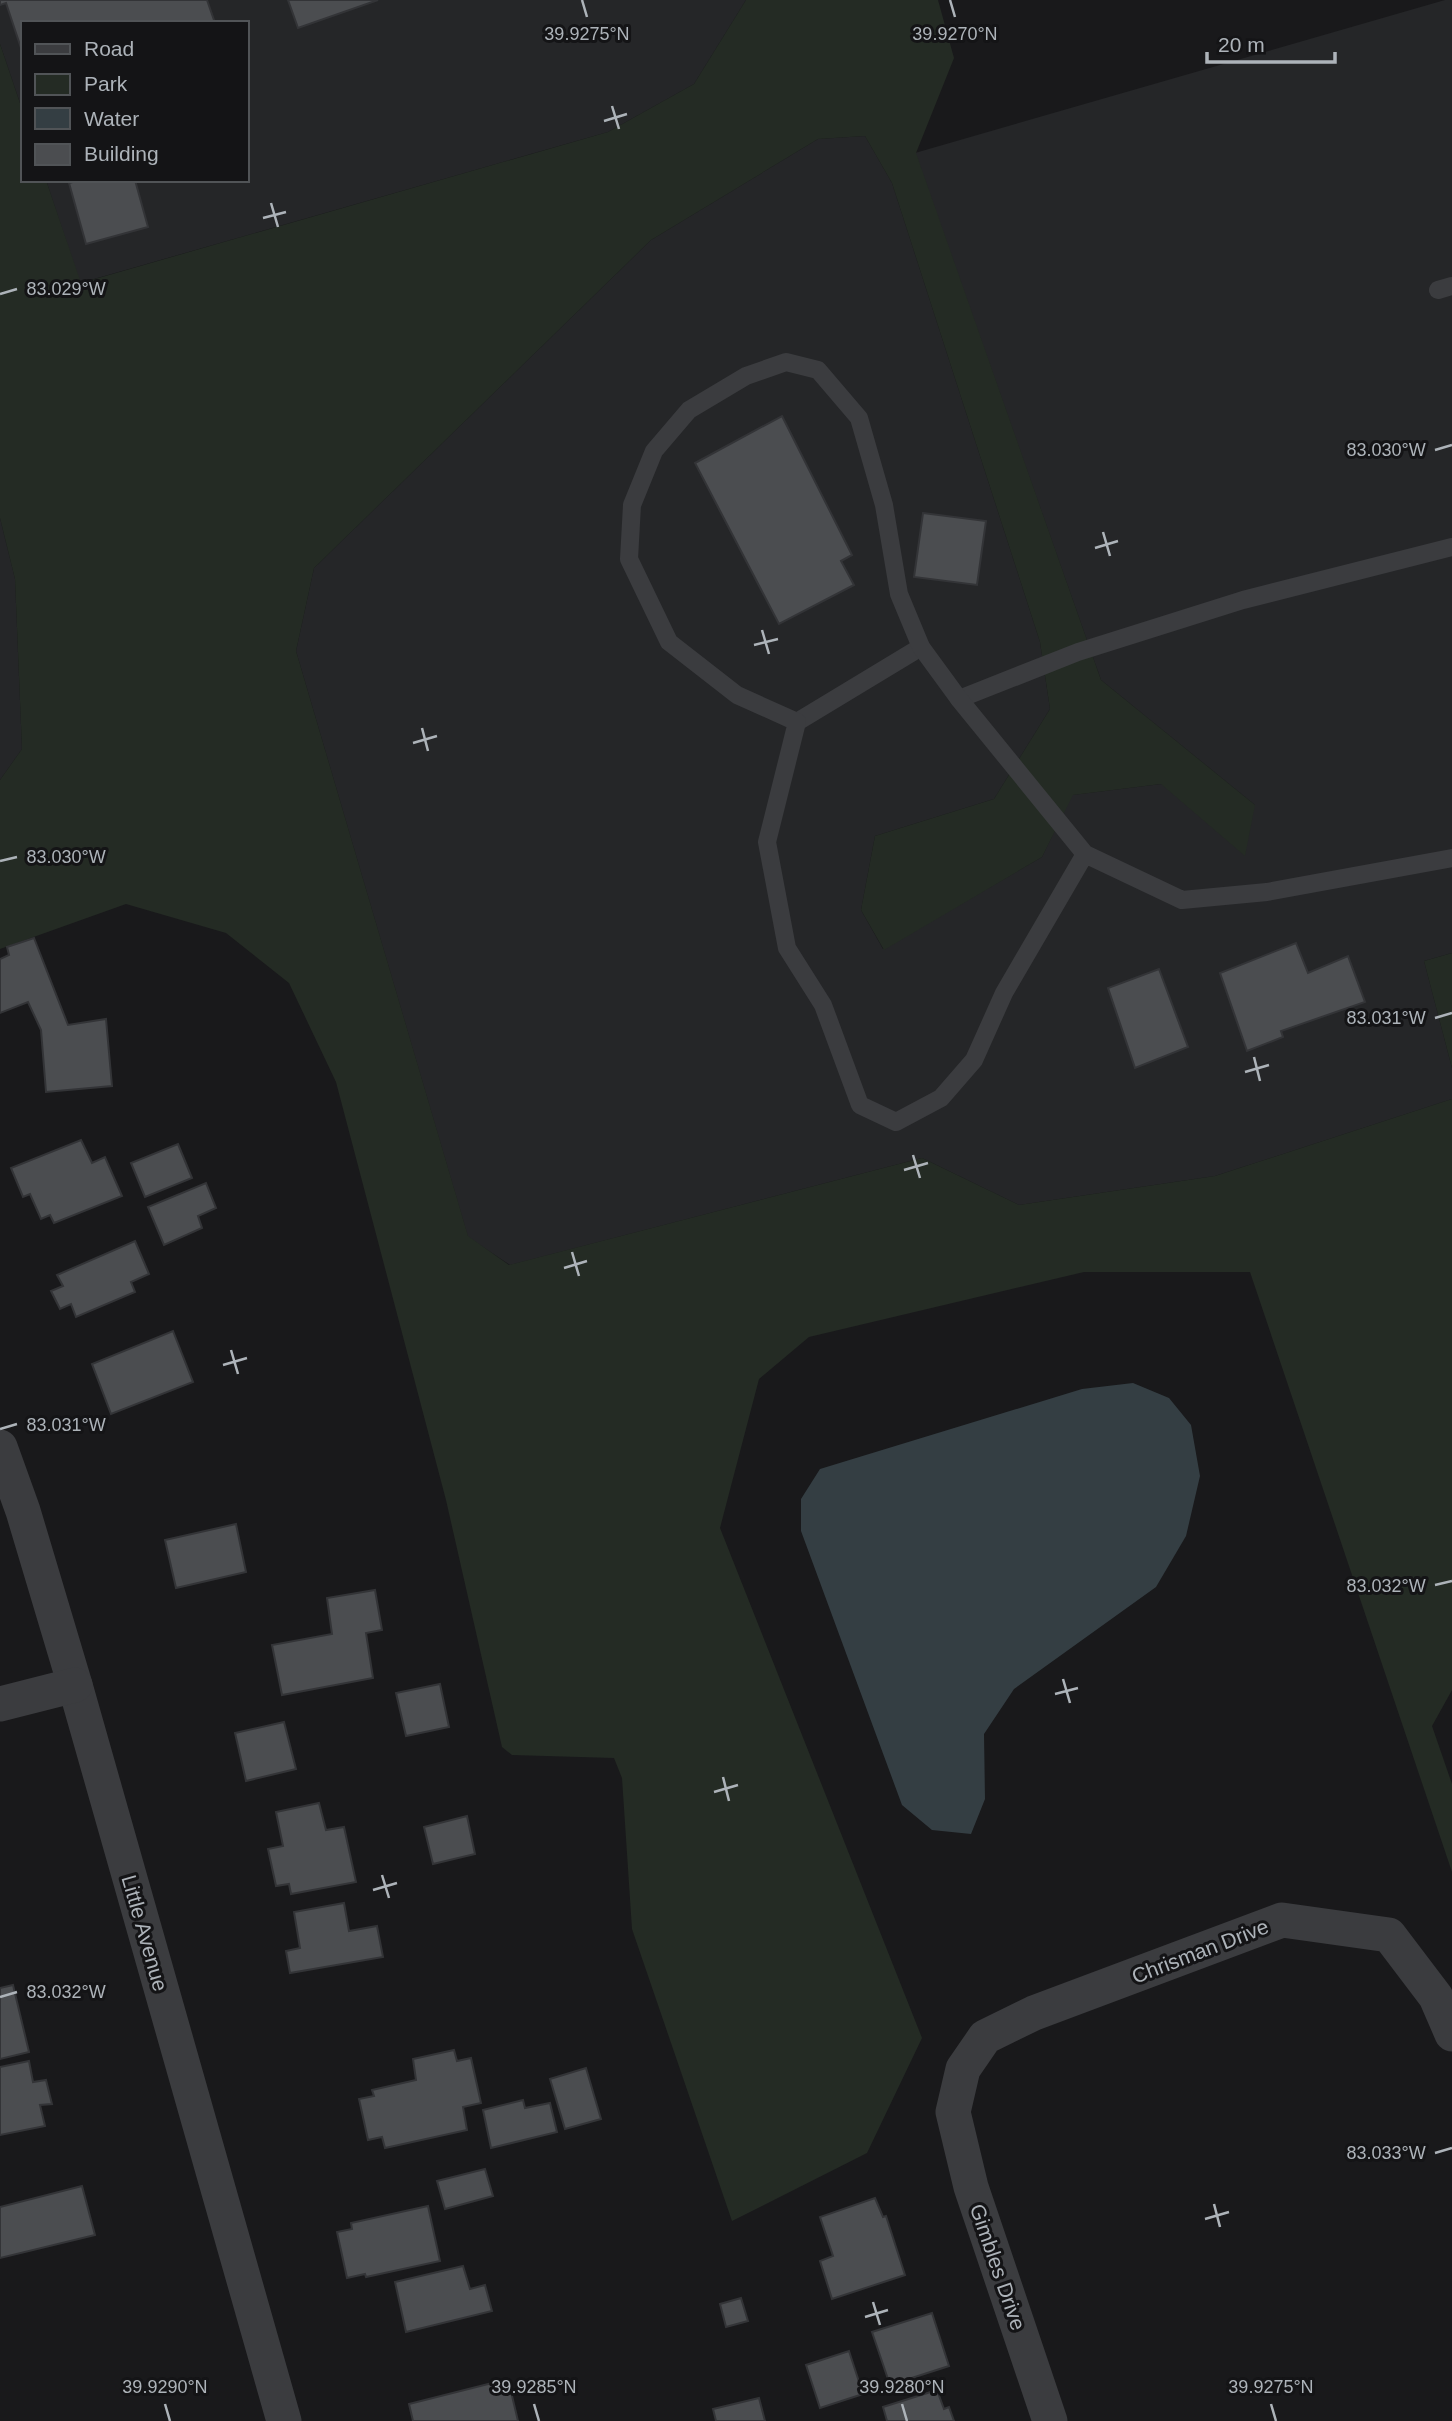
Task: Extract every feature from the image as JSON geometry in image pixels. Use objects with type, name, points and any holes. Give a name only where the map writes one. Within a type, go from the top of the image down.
[{"type":"street","name":"Little Avenue","points":[[0,1447],[23,1511],[75,1685],[284,2421]]},
{"type":"street","points":[[0,1704],[75,1685]]},
{"type":"street","name":"Chrisman Drive","points":[[953,2112],[963,2069],[985,2038],[1034,2013],[1282,1920],[1389,1935],[1436,1997],[1452,2034]]},
{"type":"street","name":"Gimbles Drive","points":[[953,2112],[971,2187],[1050,2421]]},
{"type":"lane","points":[[797,722],[737,695],[669,642],[628,559],[632,505],[653,451],[689,410],[746,376],[786,362],[818,370],[859,418],[884,505],[899,594],[921,647],[959,699],[1085,854],[1182,900],[1267,892],[1452,858]]},
{"type":"lane","points":[[959,699],[1078,652],[1244,600],[1452,547]]},
{"type":"lane","points":[[921,647],[797,722],[767,842],[787,948],[824,1005],[860,1105],[896,1122],[941,1098],[974,1060],[1004,993],[1085,854]]},
{"type":"shaded area","points":[[0,0],[746,0],[694,84],[608,132],[80,283],[47,182],[248,182],[248,21],[21,21],[21,106],[0,44]]},
{"type":"shaded area","points":[[1452,0],[1452,953],[1424,961],[1452,1068],[1452,1099],[1215,1176],[1019,1205],[922,1158],[510,1265],[468,1237],[296,651],[314,568],[651,240],[818,139],[865,136],[892,183],[1040,642],[1050,709],[994,799],[875,836],[861,910],[883,949],[1042,857],[1072,795],[1161,784],[1255,805],[1101,680],[915,153]]},
{"type":"shaded area","points":[[0,518],[15,579],[22,749],[0,780]]},
{"type":"green space","points":[[746,0],[938,0],[954,58],[916,153],[1101,680],[1255,805],[1245,856],[1161,784],[1073,795],[1042,857],[884,950],[861,910],[875,836],[994,799],[1050,709],[1040,642],[892,183],[865,136],[818,139],[651,240],[314,568],[296,651],[468,1236],[509,1265],[922,1158],[1019,1205],[1215,1176],[1452,1099],[1452,1690],[1432,1726],[1452,1784],[1452,1872],[1250,1272],[1084,1272],[809,1337],[759,1379],[720,1528],[922,2038],[867,2153],[732,2221],[632,1929],[622,1778],[614,1758],[512,1755],[502,1747],[446,1500],[336,1082],[289,983],[226,933],[126,904],[0,949],[0,780],[22,749],[15,579],[0,518],[0,44],[21,106],[21,182],[47,182],[81,283],[608,132],[694,84]]},
{"type":"green space","points":[[1452,953],[1452,1068],[1424,961]]},
{"type":"water","points":[[1133,1383],[1169,1398],[1191,1425],[1200,1476],[1186,1536],[1156,1587],[1014,1689],[984,1734],[985,1799],[971,1834],[932,1830],[902,1805],[801,1531],[801,1499],[820,1469],[1082,1389]]},
{"type":"building","points":[[0,0],[207,0],[214,21],[21,21],[21,48],[6,3],[0,5]]},
{"type":"building","points":[[288,0],[378,0],[298,28]]},
{"type":"building","points":[[136,182],[148,227],[86,244],[69,183]]},
{"type":"building","points":[[782,416],[852,555],[841,561],[854,585],[779,624],[695,463]]},
{"type":"building","points":[[923,513],[986,521],[977,585],[914,577]]},
{"type":"building","points":[[34,938],[68,1025],[106,1019],[112,1086],[46,1092],[41,1030],[28,1002],[0,1013],[0,959],[9,955],[7,947]]},
{"type":"building","points":[[1296,943],[1308,973],[1348,956],[1365,1002],[1281,1031],[1283,1037],[1247,1051],[1220,973]]},
{"type":"building","points":[[1159,969],[1188,1047],[1135,1068],[1108,988]]},
{"type":"building","points":[[81,1140],[92,1163],[105,1157],[122,1196],[54,1223],[50,1215],[41,1219],[30,1194],[23,1197],[11,1168]]},
{"type":"building","points":[[178,1144],[192,1178],[145,1197],[131,1163]]},
{"type":"building","points":[[206,1183],[216,1208],[198,1216],[202,1228],[164,1245],[148,1207]]},
{"type":"building","points":[[135,1241],[149,1274],[131,1282],[135,1292],[76,1317],[71,1304],[60,1309],[51,1291],[63,1286],[57,1275]]},
{"type":"building","points":[[173,1331],[193,1382],[111,1414],[92,1364]]},
{"type":"building","points":[[236,1524],[246,1572],[176,1588],[165,1540]]},
{"type":"building","points":[[375,1590],[382,1630],[366,1633],[373,1678],[282,1695],[272,1645],[332,1634],[327,1598]]},
{"type":"building","points":[[440,1684],[449,1727],[406,1736],[396,1693]]},
{"type":"building","points":[[284,1722],[296,1769],[246,1781],[235,1733]]},
{"type":"building","points":[[319,1803],[326,1830],[344,1827],[356,1882],[291,1894],[289,1884],[276,1886],[268,1849],[283,1846],[276,1812]]},
{"type":"building","points":[[467,1816],[475,1854],[433,1864],[424,1827]]},
{"type":"building","points":[[344,1903],[349,1931],[377,1926],[383,1957],[290,1973],[286,1951],[300,1948],[294,1912]]},
{"type":"building","points":[[13,1985],[29,2052],[0,2059],[0,1988]]},
{"type":"building","points":[[454,2050],[457,2061],[471,2058],[481,2103],[463,2107],[467,2130],[385,2148],[382,2137],[368,2140],[359,2099],[374,2096],[372,2090],[416,2080],[413,2059]]},
{"type":"building","points":[[29,2061],[33,2082],[46,2080],[52,2104],[40,2105],[45,2126],[0,2135],[0,2067]]},
{"type":"building","points":[[586,2068],[601,2119],[565,2129],[550,2079]]},
{"type":"building","points":[[523,2100],[525,2108],[550,2103],[557,2132],[491,2148],[483,2110]]},
{"type":"building","points":[[485,2169],[493,2196],[445,2209],[437,2181]]},
{"type":"building","points":[[82,2186],[95,2235],[0,2258],[0,2207]]},
{"type":"building","points":[[875,2198],[883,2217],[886,2216],[905,2275],[832,2299],[820,2261],[833,2256],[820,2217]]},
{"type":"building","points":[[428,2206],[440,2261],[366,2277],[365,2274],[347,2278],[337,2232],[352,2229],[351,2223]]},
{"type":"building","points":[[463,2266],[470,2289],[485,2285],[492,2311],[406,2332],[395,2282]]},
{"type":"building","points":[[741,2298],[748,2321],[726,2327],[720,2304]]},
{"type":"building","points":[[932,2313],[949,2366],[890,2385],[872,2332]]},
{"type":"building","points":[[849,2351],[863,2394],[820,2408],[806,2365]]},
{"type":"building","points":[[508,2379],[518,2421],[413,2421],[409,2404]]},
{"type":"building","points":[[937,2390],[944,2409],[949,2407],[954,2421],[887,2421],[883,2407]]},
{"type":"building","points":[[759,2398],[765,2421],[716,2421],[713,2409]]}]
